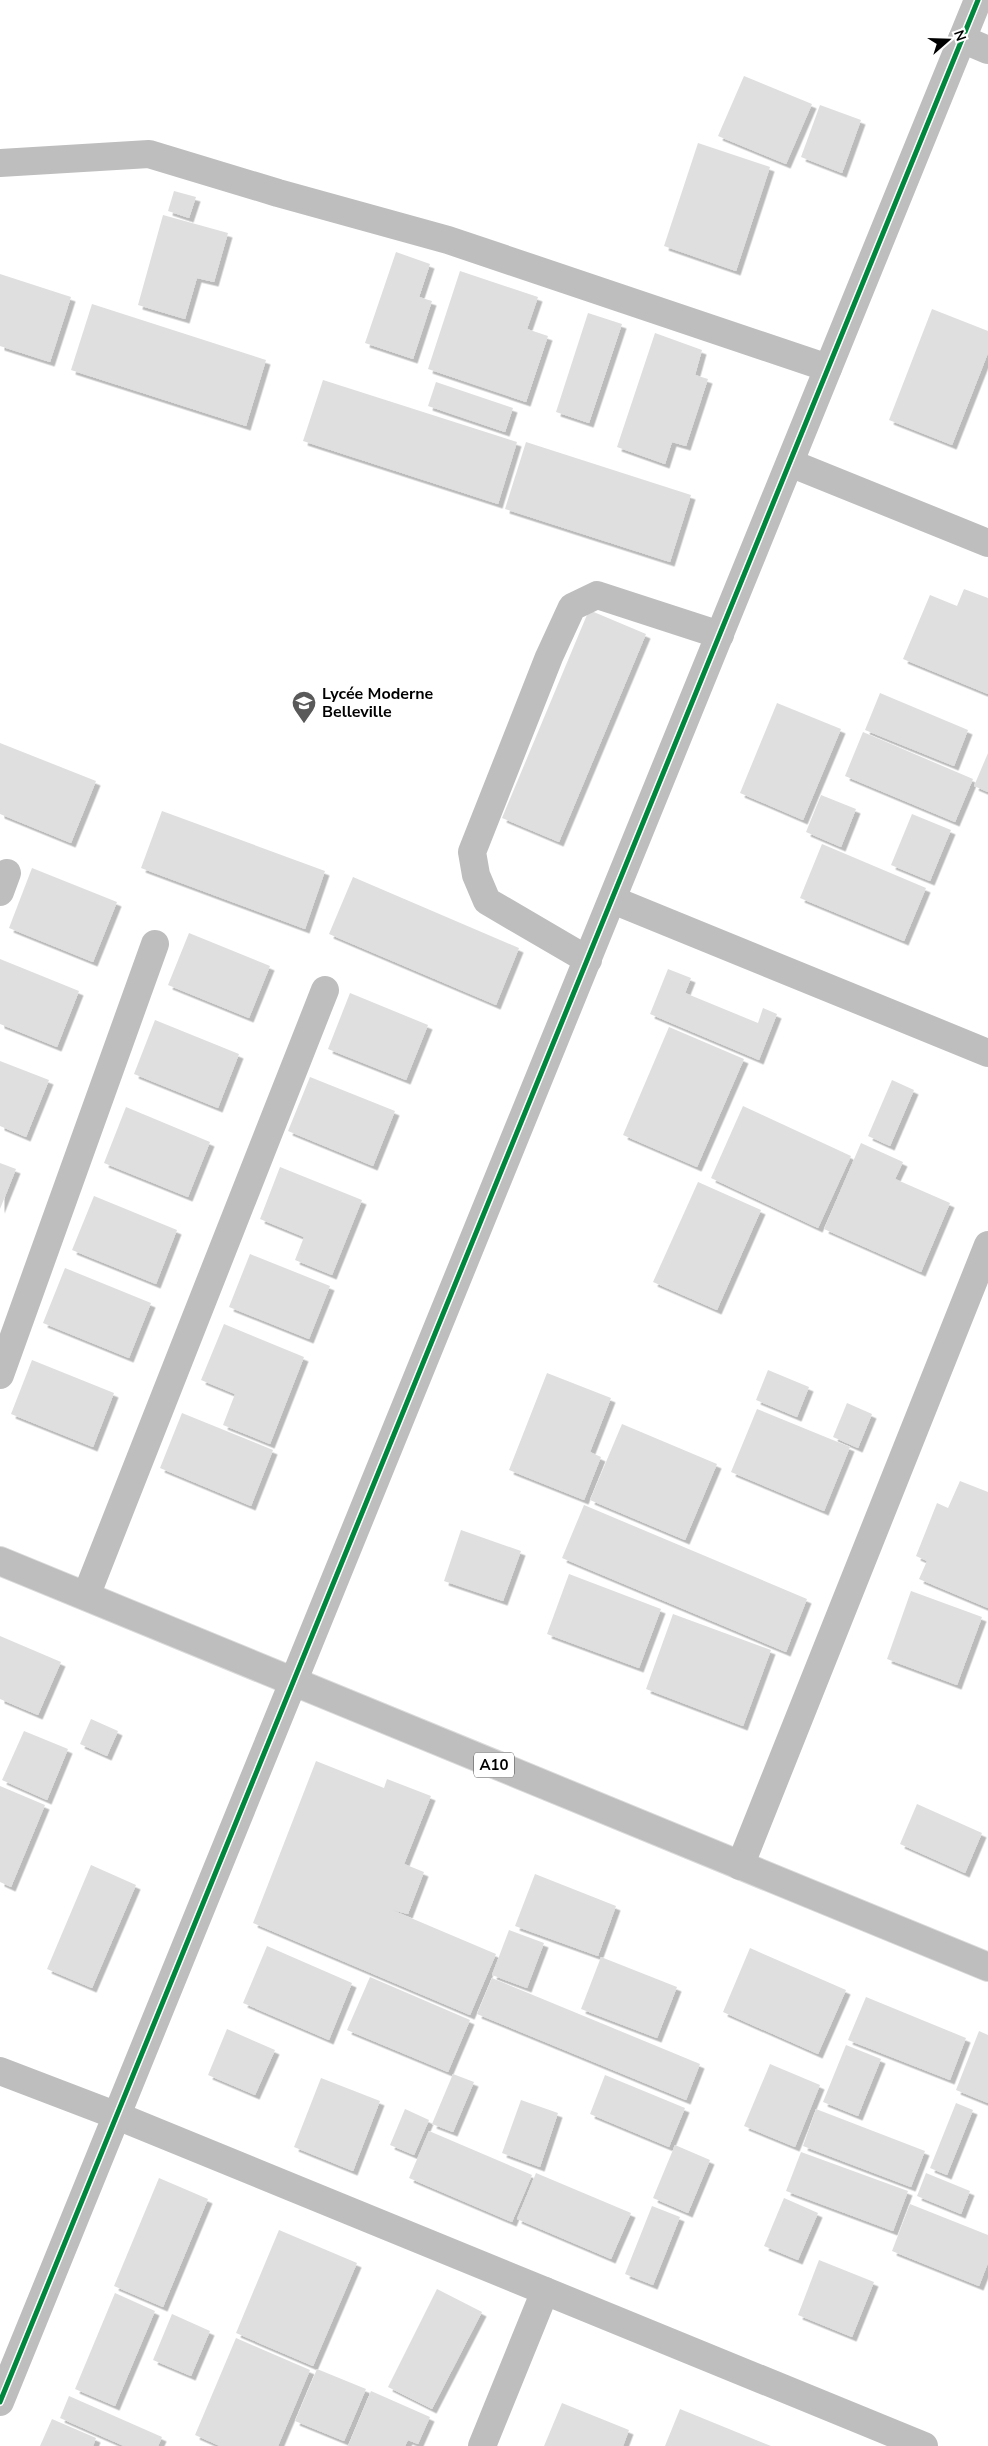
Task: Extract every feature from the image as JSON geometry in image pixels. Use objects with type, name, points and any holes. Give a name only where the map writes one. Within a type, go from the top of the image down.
[{"type":"street","points":[[0,2402],[115,2115],[295,1682],[978,0]]},
{"type":"street","points":[[962,39],[988,50]]},
{"type":"street","points":[[0,163],[149,154],[278,193],[448,240],[828,368]]},
{"type":"street","points":[[790,463],[988,543]]},
{"type":"street","points":[[588,960],[487,901],[476,875],[473,860],[472,852],[549,657],[572,607],[597,595],[720,635]]},
{"type":"street","points":[[613,900],[988,1053]]},
{"type":"street","points":[[0,1375],[155,944]]},
{"type":"street","points":[[86,1596],[326,990]]},
{"type":"street","points":[[740,1866],[988,1245]]},
{"type":"street","name":"A10","points":[[0,1561],[988,1967]]},
{"type":"street","points":[[0,2071],[115,2115],[924,2446]]},
{"type":"street","points":[[482,2446],[545,2291]]},
{"type":"building","points":[[744,76],[812,104],[786,164],[718,136]]},
{"type":"building","points":[[820,105],[861,120],[842,173],[801,157]]},
{"type":"building","points":[[698,143],[770,167],[736,271],[664,246]]},
{"type":"building","points":[[174,191],[196,197],[189,218],[168,211]]},
{"type":"building","points":[[163,215],[228,233],[214,282],[197,278],[185,319],[138,305]]},
{"type":"building","points":[[396,252],[430,264],[419,297],[432,301],[413,359],[365,343]]},
{"type":"building","points":[[460,271],[538,297],[527,329],[548,336],[526,402],[428,369]]},
{"type":"building","points":[[0,274],[71,297],[50,362],[0,346]]},
{"type":"building","points":[[92,304],[266,360],[246,426],[71,370]]},
{"type":"building","points":[[932,309],[988,331],[988,353],[952,445],[889,420]]},
{"type":"building","points":[[588,313],[622,324],[589,423],[556,412]]},
{"type":"building","points":[[655,333],[702,350],[695,375],[708,379],[686,446],[672,442],[665,464],[617,447]]},
{"type":"building","points":[[323,380],[517,442],[498,504],[303,441]]},
{"type":"building","points":[[436,382],[513,408],[505,432],[428,406]]},
{"type":"building","points":[[526,442],[691,495],[670,562],[505,509]]},
{"type":"building","points":[[964,589],[988,598],[988,694],[903,659],[930,595],[957,606]]},
{"type":"building","points":[[589,610],[646,634],[559,842],[502,818]]},
{"type":"building","points":[[880,693],[968,730],[954,766],[865,730]]},
{"type":"building","points":[[777,703],[841,729],[803,820],[740,793]]},
{"type":"building","points":[[863,732],[973,779],[955,822],[845,776]]},
{"type":"building","points":[[0,743],[96,781],[71,843],[0,814]]},
{"type":"building","points":[[988,753],[988,792],[974,786]]},
{"type":"building","points":[[821,795],[856,809],[841,847],[806,832]]},
{"type":"building","points":[[162,811],[325,871],[305,929],[141,868]]},
{"type":"building","points":[[912,814],[951,830],[930,881],[891,865]]},
{"type":"building","points":[[822,844],[926,888],[904,941],[800,898]]},
{"type":"building","points":[[32,868],[117,902],[93,962],[9,928]]},
{"type":"building","points":[[353,877],[519,948],[496,1005],[329,934]]},
{"type":"building","points":[[189,933],[270,966],[249,1018],[168,985]]},
{"type":"building","points":[[0,959],[79,991],[57,1047],[0,1024]]},
{"type":"building","points":[[668,969],[691,978],[685,993],[758,1023],[763,1008],[777,1014],[759,1060],[650,1014]]},
{"type":"building","points":[[350,993],[428,1025],[406,1080],[328,1049]]},
{"type":"building","points":[[155,1020],[239,1054],[218,1108],[134,1074]]},
{"type":"building","points":[[669,1027],[744,1059],[697,1167],[623,1135]]},
{"type":"building","points":[[0,1061],[49,1080],[26,1137],[0,1126]]},
{"type":"building","points":[[310,1077],[395,1111],[373,1166],[288,1131]]},
{"type":"building","points":[[892,1080],[914,1090],[890,1146],[868,1136]]},
{"type":"building","points":[[743,1106],[851,1156],[818,1228],[711,1178]]},
{"type":"building","points":[[126,1107],[210,1142],[188,1197],[104,1163]]},
{"type":"building","points":[[861,1143],[903,1162],[895,1179],[950,1203],[921,1272],[824,1229]]},
{"type":"building","points":[[0,1163],[16,1169],[0,1209]]},
{"type":"building","points":[[280,1167],[362,1200],[332,1275],[295,1260],[304,1237],[260,1219]]},
{"type":"building","points":[[698,1182],[761,1210],[717,1310],[653,1282]]},
{"type":"building","points":[[94,1196],[177,1230],[156,1284],[72,1250]]},
{"type":"building","points":[[250,1254],[330,1286],[309,1339],[229,1307]]},
{"type":"building","points":[[65,1268],[151,1303],[129,1358],[43,1323]]},
{"type":"building","points":[[224,1324],[304,1357],[270,1444],[223,1425],[235,1394],[201,1380]]},
{"type":"building","points":[[32,1360],[114,1393],[93,1447],[11,1414]]},
{"type":"building","points":[[768,1370],[809,1387],[797,1417],[756,1400]]},
{"type":"building","points":[[547,1373],[611,1398],[590,1452],[601,1457],[584,1500],[509,1470]]},
{"type":"building","points":[[847,1403],[872,1414],[858,1448],[833,1437]]},
{"type":"building","points":[[757,1409],[850,1447],[824,1511],[731,1472]]},
{"type":"building","points":[[182,1413],[273,1450],[251,1506],[160,1468]]},
{"type":"building","points":[[622,1424],[717,1464],[685,1540],[590,1500]]},
{"type":"building","points":[[960,1481],[988,1492],[988,1608],[919,1579],[927,1561],[916,1556],[937,1503],[948,1508]]},
{"type":"building","points":[[584,1505],[807,1599],[786,1652],[562,1558]]},
{"type":"building","points":[[461,1530],[521,1551],[503,1601],[444,1581]]},
{"type":"building","points":[[569,1574],[661,1609],[639,1668],[547,1634]]},
{"type":"building","points":[[911,1591],[982,1617],[957,1685],[887,1659]]},
{"type":"building","points":[[673,1614],[771,1650],[743,1726],[646,1689]]},
{"type":"building","points":[[0,1636],[61,1662],[38,1715],[0,1699]]},
{"type":"building","points":[[91,1719],[118,1731],[107,1756],[80,1744]]},
{"type":"building","points":[[24,1731],[68,1749],[47,1800],[2,1780]]},
{"type":"building","points":[[316,1761],[384,1788],[387,1779],[431,1796],[404,1864],[424,1872],[408,1914],[392,1910],[496,1954],[470,2015],[253,1923]]},
{"type":"building","points":[[0,1786],[45,1805],[11,1887],[0,1882]]},
{"type":"building","points":[[917,1804],[982,1833],[965,1873],[900,1844]]},
{"type":"building","points":[[91,1865],[136,1885],[92,1988],[47,1969]]},
{"type":"building","points":[[535,1874],[616,1906],[598,1956],[515,1926]]},
{"type":"building","points":[[509,1930],[544,1943],[527,1988],[492,1975]]},
{"type":"building","points":[[267,1946],[352,1983],[329,2040],[243,2003]]},
{"type":"building","points":[[750,1948],[846,1990],[818,2054],[723,2012]]},
{"type":"building","points":[[601,1957],[677,1987],[657,2038],[581,2009]]},
{"type":"building","points":[[370,1977],[470,2020],[448,2072],[347,2030]]},
{"type":"building","points":[[492,1978],[700,2064],[686,2100],[477,2014]]},
{"type":"building","points":[[866,1997],[966,2038],[950,2080],[848,2040]]},
{"type":"building","points":[[227,2029],[275,2050],[255,2095],[208,2075]]},
{"type":"building","points":[[979,2031],[988,2035],[988,2103],[956,2090]]},
{"type":"building","points":[[846,2045],[881,2059],[858,2116],[823,2102]]},
{"type":"building","points":[[770,2064],[820,2085],[795,2147],[744,2126]]},
{"type":"building","points":[[453,2074],[474,2082],[453,2132],[432,2124]]},
{"type":"building","points":[[605,2075],[685,2108],[669,2147],[590,2114]]},
{"type":"building","points":[[321,2078],[380,2101],[353,2171],[294,2147]]},
{"type":"building","points":[[521,2100],[558,2113],[540,2167],[502,2153]]},
{"type":"building","points":[[956,2103],[973,2110],[947,2175],[930,2168]]},
{"type":"building","points":[[405,2109],[429,2120],[414,2155],[390,2145]]},
{"type":"building","points":[[816,2109],[925,2151],[911,2187],[803,2146]]},
{"type":"building","points":[[429,2131],[532,2175],[512,2222],[409,2178]]},
{"type":"building","points":[[675,2145],[710,2160],[688,2213],[653,2198]]},
{"type":"building","points":[[801,2152],[908,2191],[893,2231],[786,2191]]},
{"type":"building","points":[[536,2173],[631,2213],[611,2259],[517,2219]]},
{"type":"building","points":[[926,2173],[970,2191],[961,2214],[917,2196]]},
{"type":"building","points":[[159,2178],[208,2199],[163,2307],[114,2286]]},
{"type":"building","points":[[784,2198],[818,2213],[798,2260],[764,2246]]},
{"type":"building","points":[[910,2204],[988,2235],[988,2263],[979,2286],[892,2251]]},
{"type":"building","points":[[652,2206],[680,2217],[653,2285],[625,2274]]},
{"type":"building","points":[[279,2230],[357,2263],[313,2366],[236,2333]]},
{"type":"building","points":[[819,2260],[874,2282],[852,2337],[798,2315]]},
{"type":"building","points":[[437,2289],[482,2312],[432,2409],[388,2387]]},
{"type":"building","points":[[115,2293],[155,2311],[115,2406],[75,2389]]},
{"type":"building","points":[[172,2314],[210,2331],[191,2376],[153,2360]]},
{"type":"building","points":[[236,2338],[310,2370],[278,2446],[220,2446],[195,2435]]},
{"type":"building","points":[[317,2369],[366,2389],[344,2441],[295,2421]]},
{"type":"building","points":[[371,2391],[430,2417],[418,2444],[408,2440],[405,2446],[348,2446]]},
{"type":"building","points":[[69,2396],[162,2437],[158,2446],[124,2446],[60,2418]]},
{"type":"building","points":[[562,2403],[629,2430],[623,2446],[544,2446]]},
{"type":"building","points":[[680,2409],[771,2446],[665,2446]]},
{"type":"building","points":[[52,2419],[96,2438],[93,2446],[40,2446]]},
{"type":"cycle path","points":[[0,2402],[978,0]]},
{"type":"place","name":"Lycée Moderne Belleville","points":[[304,724]]}]
